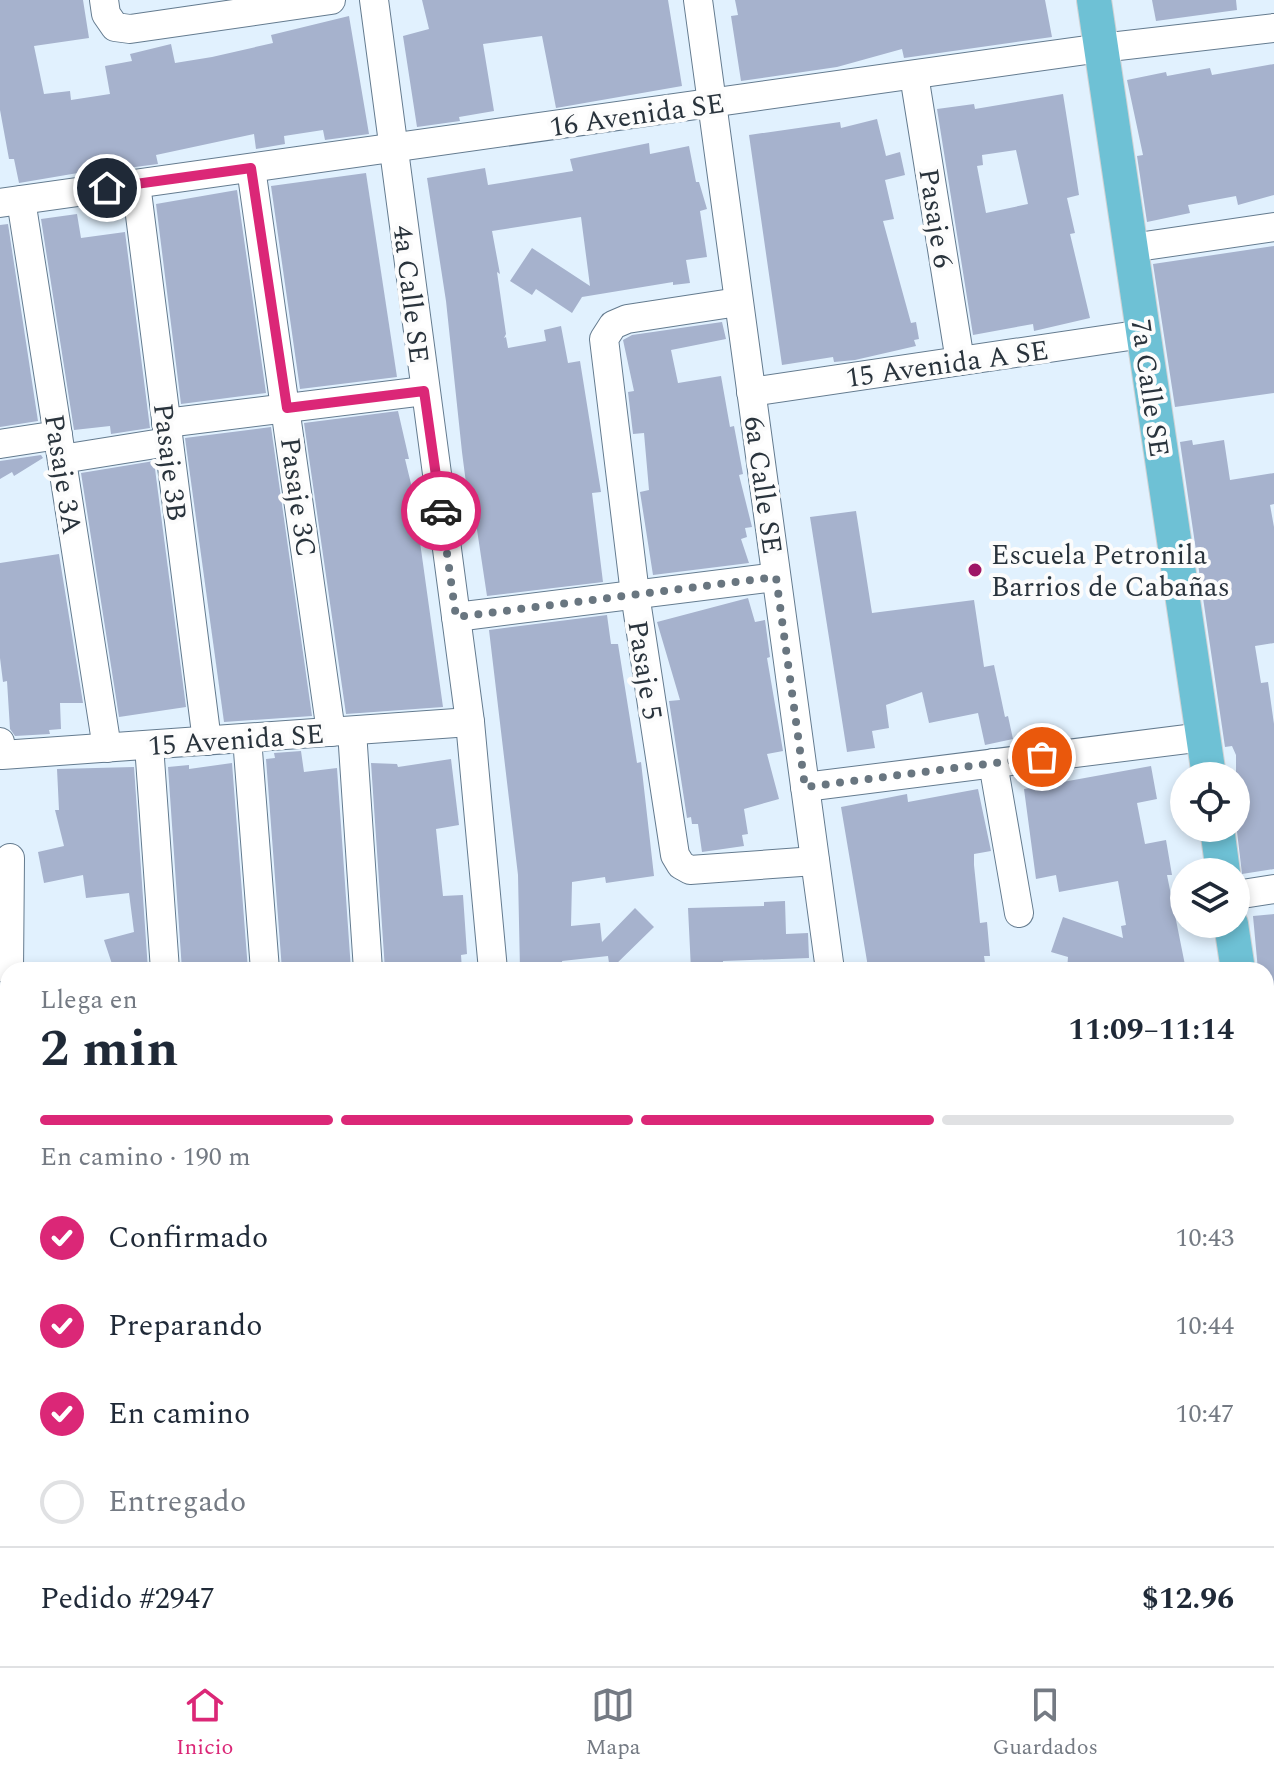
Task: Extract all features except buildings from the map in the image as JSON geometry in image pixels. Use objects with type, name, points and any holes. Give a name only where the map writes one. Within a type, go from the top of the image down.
[{"type":"main road","name":"7a Calle SE","points":[[1094,0],[1207,762]]},
{"type":"main road","points":[[1233,938],[1237,962]]},
{"type":"street","points":[[104,0],[106,14],[115,27],[130,29],[331,0]]},
{"type":"street","name":"4a Calle SE","points":[[374,0],[470,722],[492,962]]},
{"type":"street","name":"6a Calle SE","points":[[698,0],[829,962]]},
{"type":"street","name":"16 Avenida SE","points":[[6,198],[136,184],[1101,48],[1274,28]]},
{"type":"street","name":"Pasaje 6","points":[[914,75],[960,361]]},
{"type":"street","name":"Pasaje 3C","points":[[251,168],[287,408],[342,731],[367,962]]},
{"type":"street","name":"Pasaje 3B","points":[[136,184],[207,741]]},
{"type":"street","name":"Pasaje 3A","points":[[6,198],[60,447],[107,748]]},
{"type":"street","points":[[1131,248],[1274,227]]},
{"type":"street","name":"Pasaje 5","points":[[738,302],[627,319],[613,325],[604,339],[635,594],[675,855],[681,865],[690,870],[815,861]]},
{"type":"street","name":"15 Avenida A SE","points":[[751,392],[1143,334]]},
{"type":"street","points":[[0,444],[60,447],[167,432],[287,408],[424,391]]},
{"type":"street","points":[[456,617],[776,577]]},
{"type":"street","name":"15 Avenida SE","points":[[1,749],[107,748],[470,722]]},
{"type":"street","points":[[805,787],[1203,737]]},
{"type":"street","points":[[247,738],[264,962]]},
{"type":"street","points":[[149,745],[164,962]]},
{"type":"street","points":[[993,763],[1019,913]]},
{"type":"street","points":[[9,962],[10,858]]},
{"type":"way so far","points":[[441,511],[456,617],[776,577],[805,787],[1042,757]]},
{"type":"place","name":"Escuela Petronila Barrios de Cabañas","points":[[975,570]]},
{"type":"route","points":[[107,188],[251,168],[287,408],[424,391],[441,511]]}]
